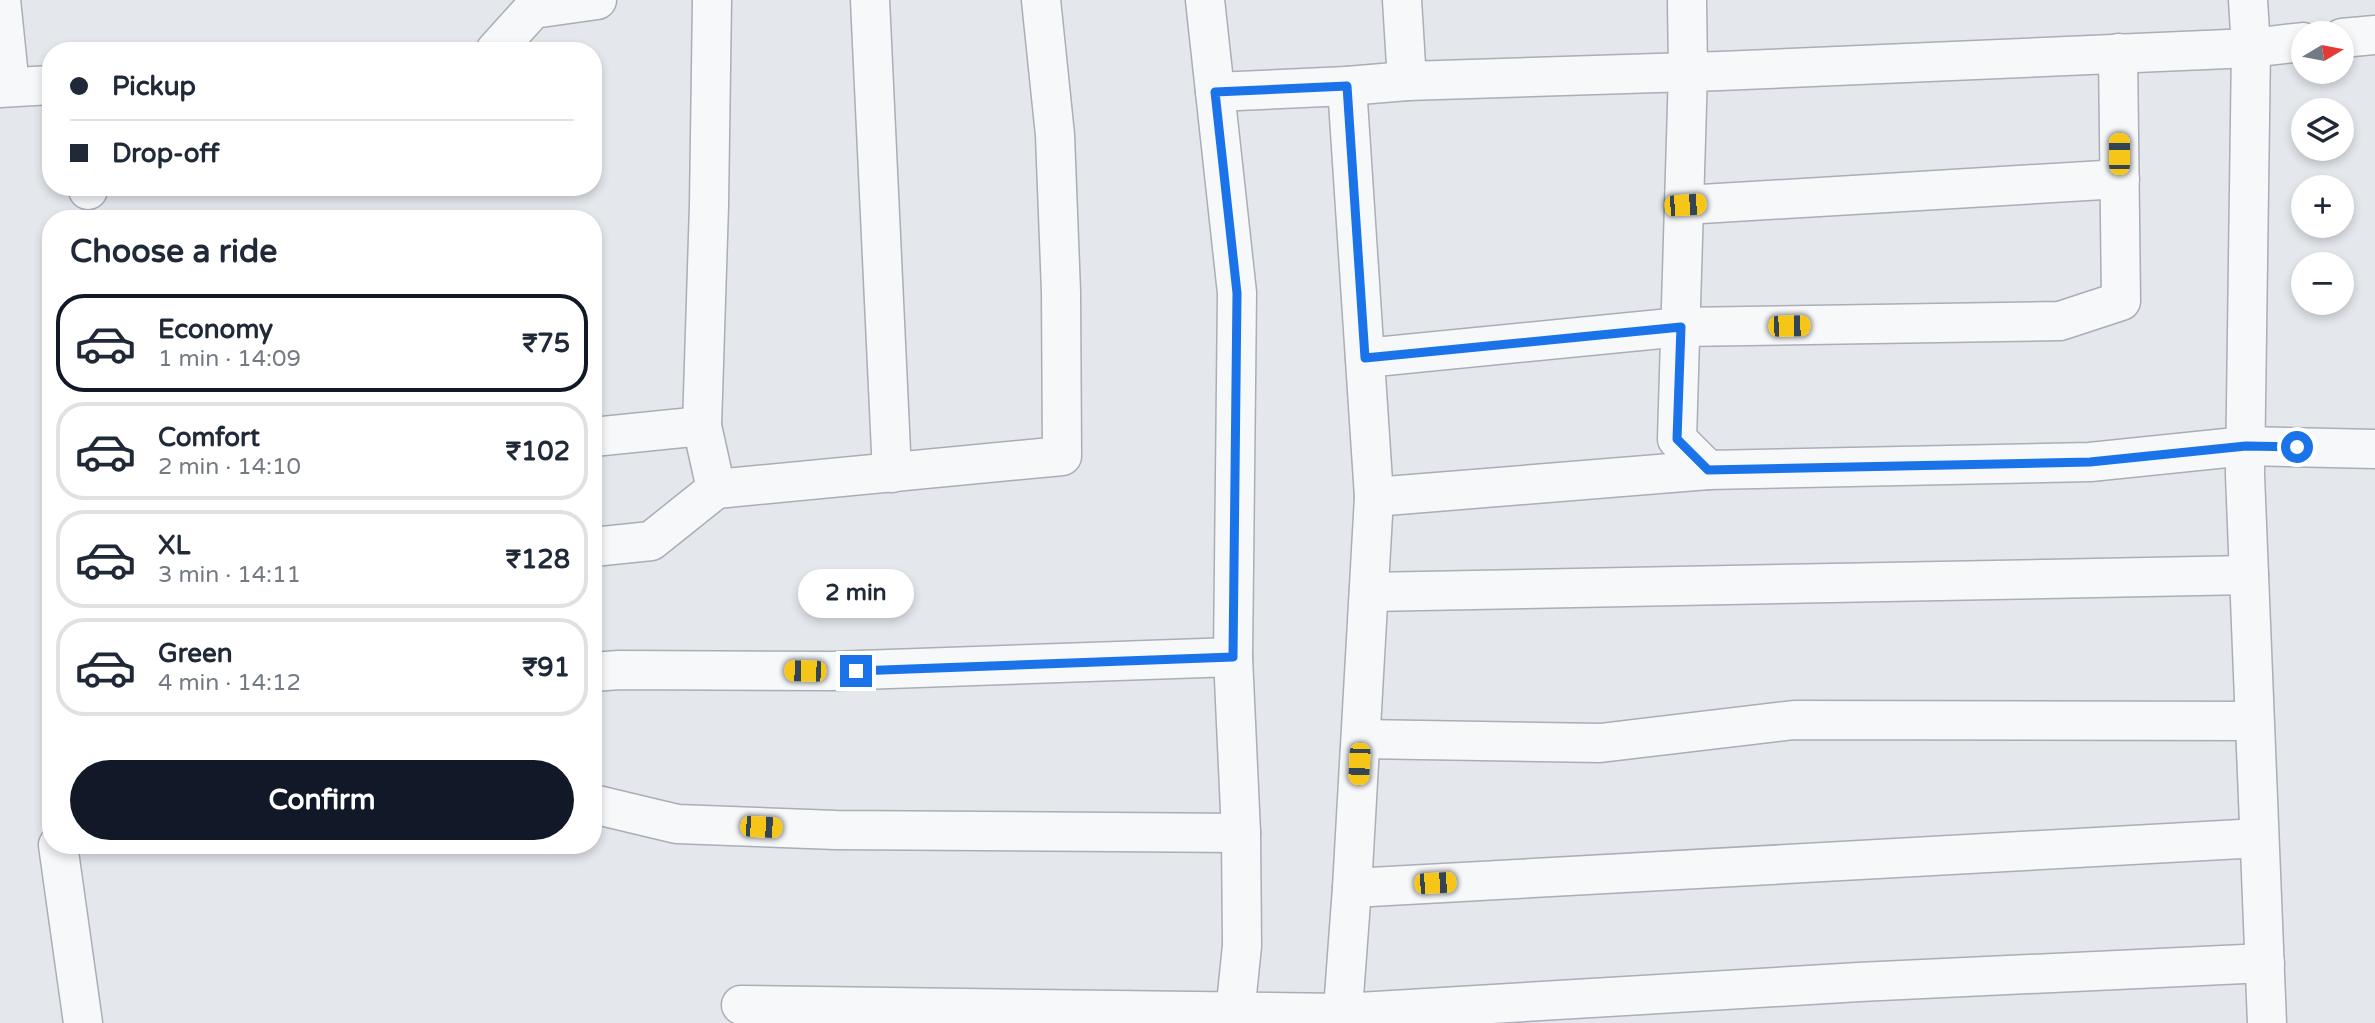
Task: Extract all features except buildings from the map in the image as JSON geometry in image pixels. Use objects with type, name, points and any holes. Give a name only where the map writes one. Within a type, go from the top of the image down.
[{"type":"street","points":[[1,0],[5,88],[42,86]]},
{"type":"street","points":[[502,42],[532,5],[597,0]]},
{"type":"street","points":[[712,0],[710,191],[702,426],[716,489]]},
{"type":"street","points":[[870,0],[892,473]]},
{"type":"street","points":[[602,546],[651,541],[716,489],[1062,456],[1055,135],[1041,0]]},
{"type":"street","points":[[1205,0],[1237,293],[1233,657],[1241,833],[1242,946],[1235,1017]]},
{"type":"street","points":[[1402,0],[1407,81]]},
{"type":"street","points":[[1687,0],[1685,205],[1677,439],[1708,470]]},
{"type":"street","points":[[2248,0],[2251,48],[2246,446],[2267,1023]]},
{"type":"street","points":[[2354,37],[2375,35]]},
{"type":"street","points":[[1215,92],[1407,81],[2251,48],[2291,43]]},
{"type":"street","points":[[1365,358],[1681,327],[2060,321],[2121,301],[2118,53]]},
{"type":"street","points":[[1342,1018],[1374,497],[1347,86]]},
{"type":"street","points":[[1685,205],[2119,179]]},
{"type":"street","points":[[602,436],[702,426]]},
{"type":"street","points":[[1374,497],[1708,470],[2090,462],[2246,446],[2375,449]]},
{"type":"street","points":[[1369,592],[2249,575]]},
{"type":"street","points":[[602,671],[832,671],[1233,657]]},
{"type":"street","points":[[1361,739],[1600,743],[1794,720],[2254,721]]},
{"type":"street","points":[[602,806],[677,824],[836,830],[1241,833]]},
{"type":"street","points":[[1352,888],[2259,838]]},
{"type":"street","points":[[59,854],[83,1023]]},
{"type":"street","points":[[741,1005],[1342,1018],[1859,982],[2265,963]]},
{"type":"route","points":[[856,671],[1233,657],[1237,293],[1215,92],[1347,86],[1365,358],[1681,327],[1677,439],[1708,470],[2090,462],[2246,446],[2297,447]]}]
